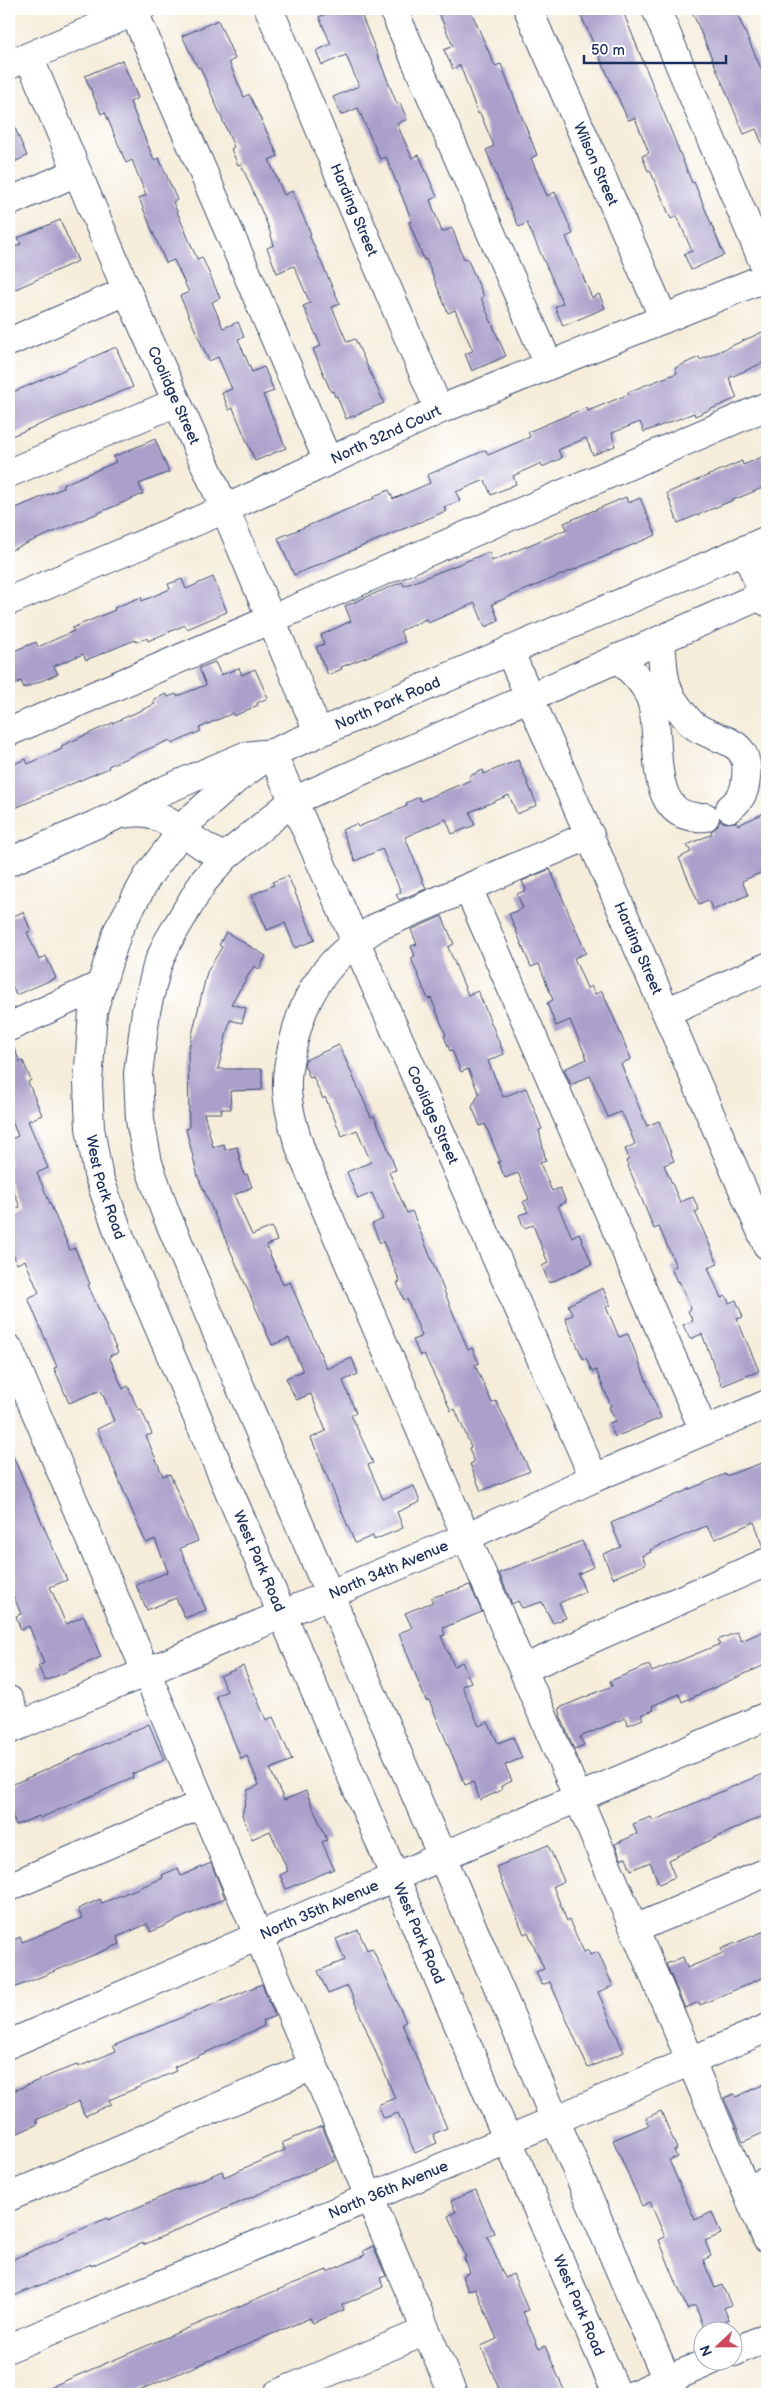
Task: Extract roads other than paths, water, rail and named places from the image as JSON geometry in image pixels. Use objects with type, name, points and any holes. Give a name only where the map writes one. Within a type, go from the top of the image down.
[{"type":"street","name":"Harding Street","points":[[269,9],[439,410]]},
{"type":"street","points":[[392,9],[549,365]]},
{"type":"street","name":"Wilson Street","points":[[528,9],[664,319]]},
{"type":"street","points":[[656,9],[767,271]]},
{"type":"street","points":[[19,61],[138,10],[328,461]]},
{"type":"street","name":"Coolidge Street","points":[[19,61],[77,172],[127,291],[225,509],[318,732]]},
{"type":"street","points":[[9,202],[77,172]]},
{"type":"street","name":"North 32nd Court","points":[[9,601],[225,509],[439,410],[767,277]]},
{"type":"street","points":[[9,342],[127,291]]},
{"type":"street","points":[[9,473],[177,402]]},
{"type":"street","points":[[9,732],[767,406]]},
{"type":"street","points":[[670,2387],[331,1594],[166,1214],[148,1163],[140,1120],[138,1074],[146,1011],[158,966],[180,919],[203,882],[225,857],[293,801],[618,658],[766,596],[756,545]]},
{"type":"street","name":"North Park Road","points":[[9,862],[120,814],[160,792],[245,756],[272,753],[756,545]]},
{"type":"street","points":[[661,640],[666,686],[674,702],[693,724],[725,738],[739,749],[747,762],[745,789],[740,800],[730,808]]},
{"type":"street","name":"Harding Street","points":[[509,650],[767,1245]]},
{"type":"street","points":[[618,658],[642,682],[652,701],[660,780],[668,800],[673,808],[684,816],[705,817]]},
{"type":"street","name":"Coolidge Street","points":[[272,753],[594,1478]]},
{"type":"street","name":"West Park Road","points":[[272,753],[235,780],[190,820],[148,876],[118,930],[92,1011],[88,1083],[90,1128],[98,1174],[120,1236],[397,1877],[507,2140],[617,2394]]},
{"type":"street","points":[[120,814],[150,814],[211,852],[225,857]]},
{"type":"street","points":[[590,835],[377,927],[356,941],[321,975],[307,999],[298,1021],[290,1056],[287,1088],[292,1122],[303,1156],[578,1799],[691,2061],[757,2185],[767,2239]]},
{"type":"street","points":[[468,888],[704,1431]]},
{"type":"street","points":[[666,1012],[767,968]]},
{"type":"street","points":[[9,1027],[100,985]]},
{"type":"street","points":[[9,1349],[452,2394]]},
{"type":"street","name":"North 34th Avenue","points":[[14,1727],[466,1537],[594,1478],[767,1404]]},
{"type":"street","points":[[523,1669],[767,1562]]},
{"type":"street","points":[[9,1700],[14,1727]]},
{"type":"street","name":"North 35th Avenue","points":[[9,2044],[767,1716]]},
{"type":"street","points":[[9,1887],[202,1804]]},
{"type":"street","points":[[634,1929],[767,1872]]},
{"type":"street","name":"North 36th Avenue","points":[[9,2348],[555,2120],[767,2028]]},
{"type":"street","points":[[9,2197],[313,2066]]},
{"type":"street","points":[[277,2394],[426,2331]]},
{"type":"street","points":[[744,2347],[767,2337]]},
{"type":"street","points":[[635,2394],[670,2387],[697,2370]]}]
